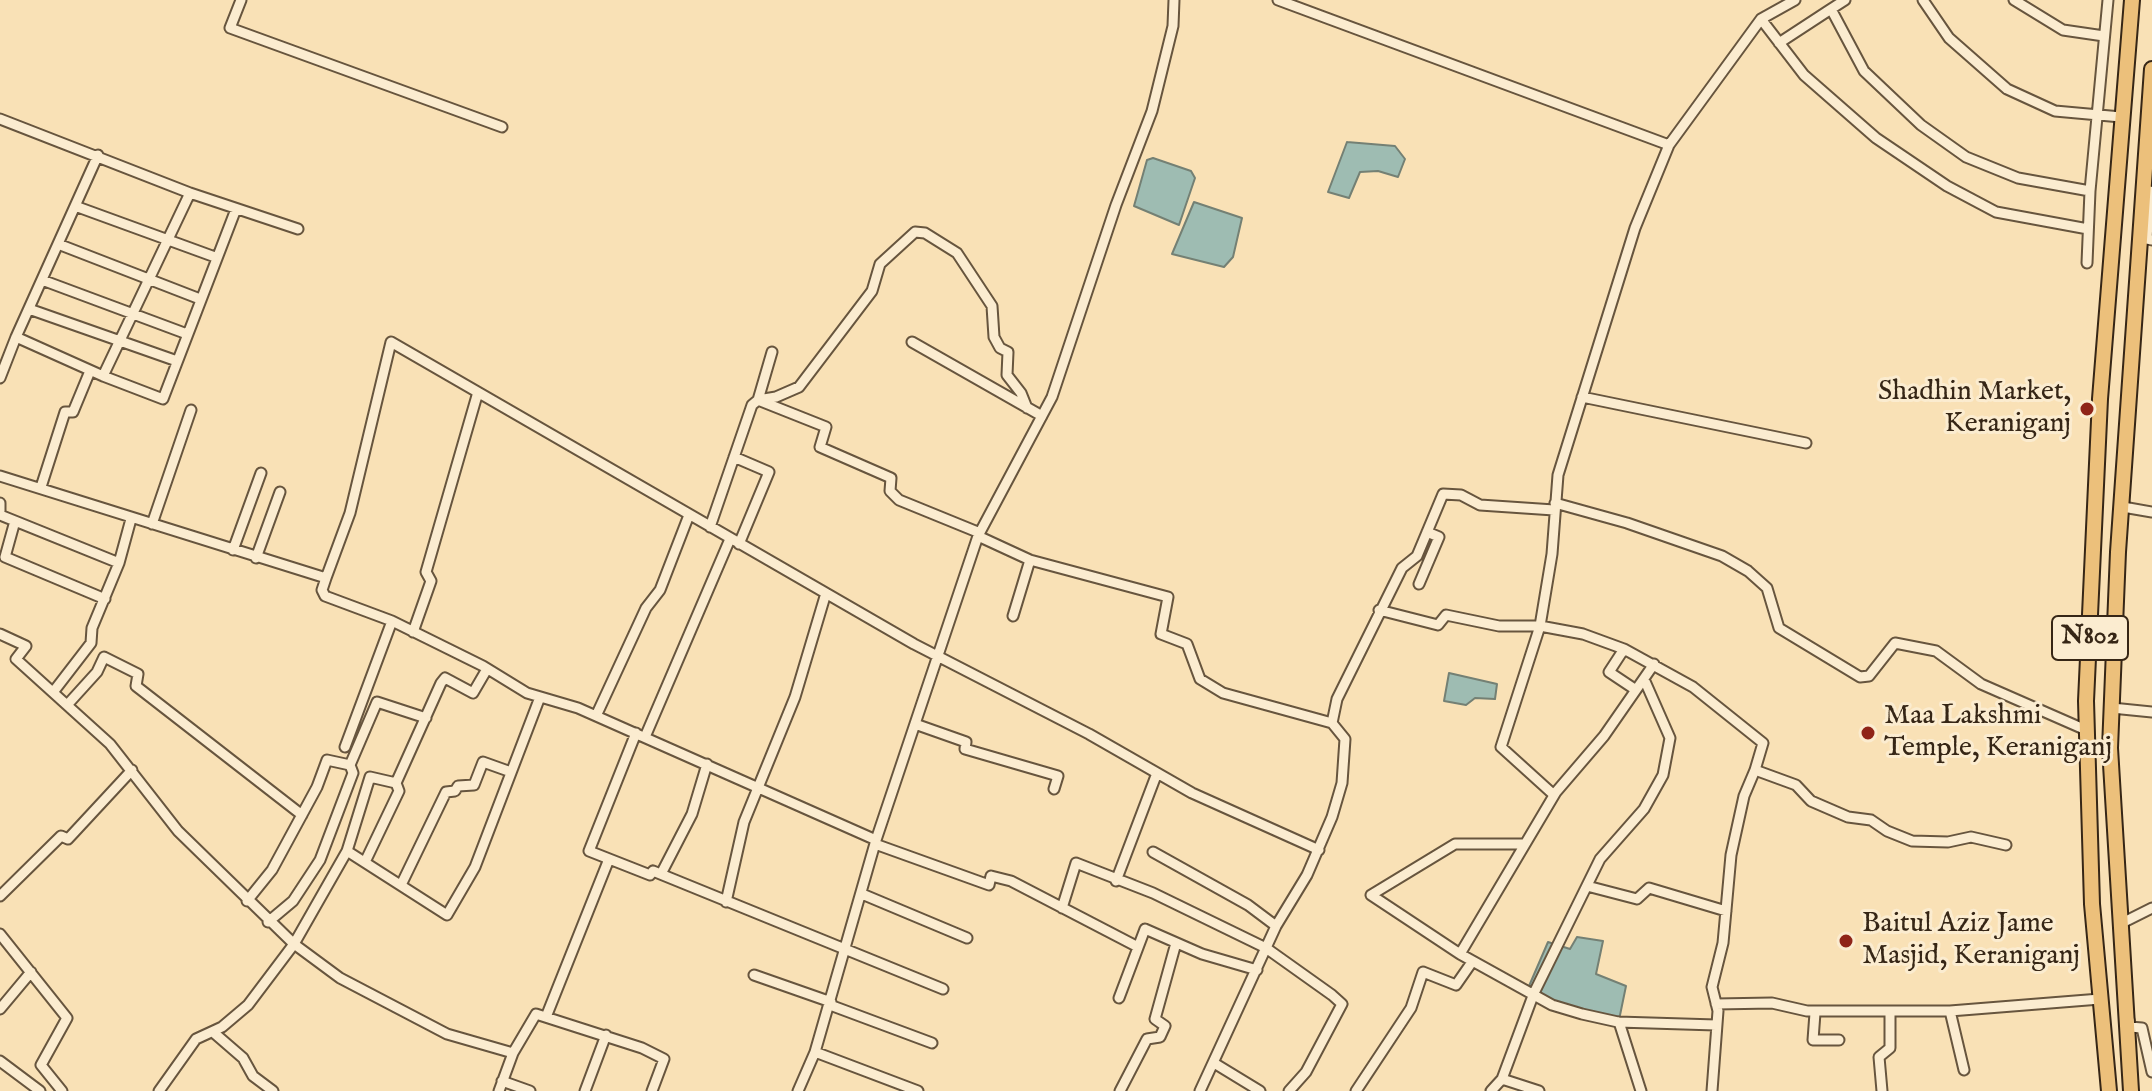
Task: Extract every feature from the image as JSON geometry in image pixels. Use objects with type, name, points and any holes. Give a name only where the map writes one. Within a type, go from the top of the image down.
[{"type":"highway","name":"N802","points":[[2109,1091],[2087,817],[2086,730],[2100,399],[2132,0]]},
{"type":"highway","name":"N802","points":[[2131,1091],[2110,748],[2123,507],[2149,183],[2152,69]]},
{"type":"street","points":[[241,0],[230,28],[502,127]]},
{"type":"street","points":[[798,1091],[815,1052],[847,951],[876,842],[979,535],[1052,397],[1116,205],[1152,111],[1173,26],[1174,0]]},
{"type":"street","points":[[1278,0],[1669,145]]},
{"type":"street","points":[[1554,795],[1501,747],[1540,626],[1552,554],[1558,475],[1635,228],[1669,145],[1761,19],[1795,0]]},
{"type":"street","points":[[1779,43],[1845,0]]},
{"type":"street","points":[[1923,0],[1949,38],[2007,89],[2055,111],[2121,117]]},
{"type":"street","points":[[2014,0],[2063,30],[2104,36]]},
{"type":"street","points":[[2087,263],[2090,191],[2108,0]]},
{"type":"street","points":[[1831,9],[1864,71],[1921,125],[1966,157],[2018,178],[2090,191]]},
{"type":"street","points":[[1761,19],[1804,75],[1876,138],[1947,186],[1996,212],[2088,229]]},
{"type":"street","points":[[0,119],[190,193],[298,229]]},
{"type":"street","points":[[0,378],[98,155]]},
{"type":"street","points":[[2152,168],[2147,239],[2152,240]]},
{"type":"street","points":[[103,376],[190,193]]},
{"type":"street","points":[[75,206],[215,257]]},
{"type":"street","points":[[16,337],[90,371],[163,399],[236,209]]},
{"type":"street","points":[[710,527],[752,405],[758,400],[799,387],[872,291],[880,264],[915,232],[925,233],[957,253],[992,306],[994,337],[1000,348],[1008,352],[1007,375],[1021,393],[1027,408]]},
{"type":"street","points":[[58,244],[200,299]]},
{"type":"street","points":[[42,280],[187,334]]},
{"type":"street","points":[[29,309],[177,361]]},
{"type":"street","points":[[1138,947],[1011,881],[991,876],[989,885],[876,842],[596,716],[540,697],[392,621],[325,596],[322,590],[350,513],[391,342],[914,644],[937,653],[1192,793],[1319,850]]},
{"type":"street","points":[[912,342],[1042,416]]},
{"type":"street","points":[[758,400],[772,352]]},
{"type":"street","points":[[41,487],[65,412],[73,412],[90,371]]},
{"type":"street","points":[[413,632],[431,581],[426,572],[478,392]]},
{"type":"street","points":[[1582,397],[1806,443]]},
{"type":"street","points":[[758,400],[826,427],[820,447],[891,478],[890,491],[899,500],[1030,560],[1168,597],[1161,634],[1187,644],[1200,679],[1223,693],[1332,723],[1345,739],[1342,783],[1319,850],[1276,926],[1200,1091]]},
{"type":"street","points":[[152,524],[191,410]]},
{"type":"street","points":[[734,457],[769,472],[640,735],[589,851],[650,875],[653,871],[661,874],[943,989]]},
{"type":"street","points":[[233,550],[261,473]]},
{"type":"street","points":[[0,476],[326,578]]},
{"type":"street","points":[[256,558],[280,492]]},
{"type":"street","points":[[1332,723],[1347,675],[1402,568],[1417,556],[1443,494],[1461,495],[1480,505],[1555,506],[1722,556],[1748,571],[1767,588],[1779,628],[1860,677],[1869,676],[1895,643],[1936,651],[1981,684],[2086,730]]},
{"type":"street","points":[[0,503],[0,513],[15,521],[119,563]]},
{"type":"street","points":[[2123,507],[2152,512]]},
{"type":"street","points":[[596,716],[646,608],[660,590],[689,515]]},
{"type":"street","points":[[54,691],[91,643],[92,628],[119,563],[131,519]]},
{"type":"street","points":[[15,521],[5,557],[105,599]]},
{"type":"street","points":[[1419,584],[1439,537],[1427,532]]},
{"type":"street","points":[[1013,616],[1030,560]]},
{"type":"street","points":[[726,902],[744,822],[795,697],[826,593]]},
{"type":"street","points":[[1379,610],[1438,625],[1446,615],[1499,626],[1540,626],[1583,634],[1624,649],[1693,687],[1763,743],[1744,796],[1731,855],[1723,943],[1712,987],[1716,1004],[1712,1091]]},
{"type":"street","points":[[345,747],[392,621]]},
{"type":"street","points":[[0,634],[26,646],[16,659],[110,744],[167,819],[268,922],[294,944],[340,978],[447,1034],[513,1053]]},
{"type":"street","points":[[1624,649],[1609,672],[1636,690]]},
{"type":"street","points":[[68,704],[104,657],[138,674],[136,686],[302,815]]},
{"type":"street","points":[[1460,954],[1554,795],[1604,736],[1654,664]]},
{"type":"street","points":[[365,862],[399,791],[396,783],[445,678],[473,693],[487,669]]},
{"type":"street","points":[[1491,1091],[1502,1079],[1534,993],[1600,859],[1644,809],[1663,775],[1670,738],[1644,679]]},
{"type":"street","points":[[347,851],[447,915],[475,867],[540,697]]},
{"type":"street","points":[[268,922],[293,901],[320,860],[353,773],[350,765],[377,702],[426,718]]},
{"type":"street","points":[[2112,708],[2152,712]]},
{"type":"street","points":[[915,724],[966,742],[965,749],[1058,776],[1054,789]]},
{"type":"street","points":[[247,901],[272,870],[327,760],[350,765]]},
{"type":"street","points":[[401,885],[446,792],[455,791],[458,786],[474,785],[483,762],[511,772]]},
{"type":"street","points":[[661,874],[692,814],[707,764]]},
{"type":"street","points":[[0,896],[33,867],[61,836],[68,839],[132,770]]},
{"type":"street","points":[[1755,770],[1796,785],[1811,801],[1848,817],[1871,820],[1887,831],[1912,841],[1948,842],[1971,837],[2006,845]]},
{"type":"street","points":[[1116,881],[1157,773]]},
{"type":"street","points":[[159,1091],[196,1039],[213,1032],[248,1005],[294,944],[347,851],[370,777],[396,783]]},
{"type":"street","points":[[1525,844],[1455,844],[1371,895],[1472,962],[1552,1005],[1619,1022],[1716,1025]]},
{"type":"street","points":[[1153,852],[1248,905],[1276,926]]},
{"type":"street","points":[[546,1017],[609,859]]},
{"type":"street","points":[[1062,908],[1076,863],[1153,893],[1266,948],[1342,1004],[1306,1072],[1289,1091]]},
{"type":"street","points":[[1587,886],[1637,899],[1649,888],[1726,911]]},
{"type":"street","points":[[862,894],[967,938]]},
{"type":"street","points":[[2120,924],[2152,908]]},
{"type":"street","points":[[1119,998],[1145,929],[1176,943],[1257,970]]},
{"type":"street","points":[[0,934],[67,1018],[41,1065],[62,1091]]},
{"type":"street","points":[[1120,1091],[1147,1039],[1160,1037],[1165,1026],[1155,1019],[1176,943]]},
{"type":"street","points":[[1356,1091],[1411,1008],[1423,972],[1456,985],[1472,962]]},
{"type":"street","points":[[0,1009],[31,972]]},
{"type":"street","points":[[754,975],[932,1043]]},
{"type":"street","points":[[2123,995],[2126,995],[2130,1027],[2142,1028],[2152,1072]]},
{"type":"street","points":[[1716,1004],[1772,1003],[1807,1011],[1950,1011],[2100,999]]},
{"type":"street","points":[[1882,1091],[1879,1057],[1890,1048],[1890,1011]]},
{"type":"street","points":[[1950,1011],[1964,1070]]},
{"type":"street","points":[[1815,1013],[1813,1040],[1839,1040]]},
{"type":"street","points":[[530,1091],[501,1086],[513,1053],[536,1014],[606,1035],[664,1059],[652,1091]]},
{"type":"street","points":[[1619,1022],[1641,1091]]},
{"type":"street","points":[[213,1032],[243,1058],[253,1076],[273,1091]]},
{"type":"street","points":[[585,1091],[606,1035]]},
{"type":"street","points":[[815,1052],[918,1091]]},
{"type":"street","points":[[0,1061],[40,1091]]},
{"type":"street","points":[[1214,1063],[1260,1091]]},
{"type":"street","points":[[882,1091],[887,1079]]},
{"type":"street","points":[[1502,1079],[1539,1091]]},
{"type":"water","points":[[1347,142],[1395,146],[1405,159],[1398,177],[1378,171],[1360,172],[1349,198],[1328,192]]},
{"type":"water","points":[[1153,158],[1191,171],[1195,178],[1179,225],[1134,206],[1147,160]]},
{"type":"water","points":[[1194,202],[1242,218],[1233,257],[1224,267],[1172,254]]},
{"type":"water","points":[[1449,673],[1497,684],[1495,699],[1475,698],[1466,705],[1444,701]]},
{"type":"water","points":[[1577,937],[1603,941],[1596,974],[1626,986],[1619,1020],[1553,1003],[1529,986],[1548,942],[1570,949]]},
{"type":"place","name":"Shadhin Market, Keraniganj","points":[[2087,409]]},
{"type":"place","name":"Maa Lakshmi Temple, Keraniganj","points":[[1868,733]]},
{"type":"place","name":"Baitul Aziz Jame Masjid, Keraniganj","points":[[1846,941]]}]
